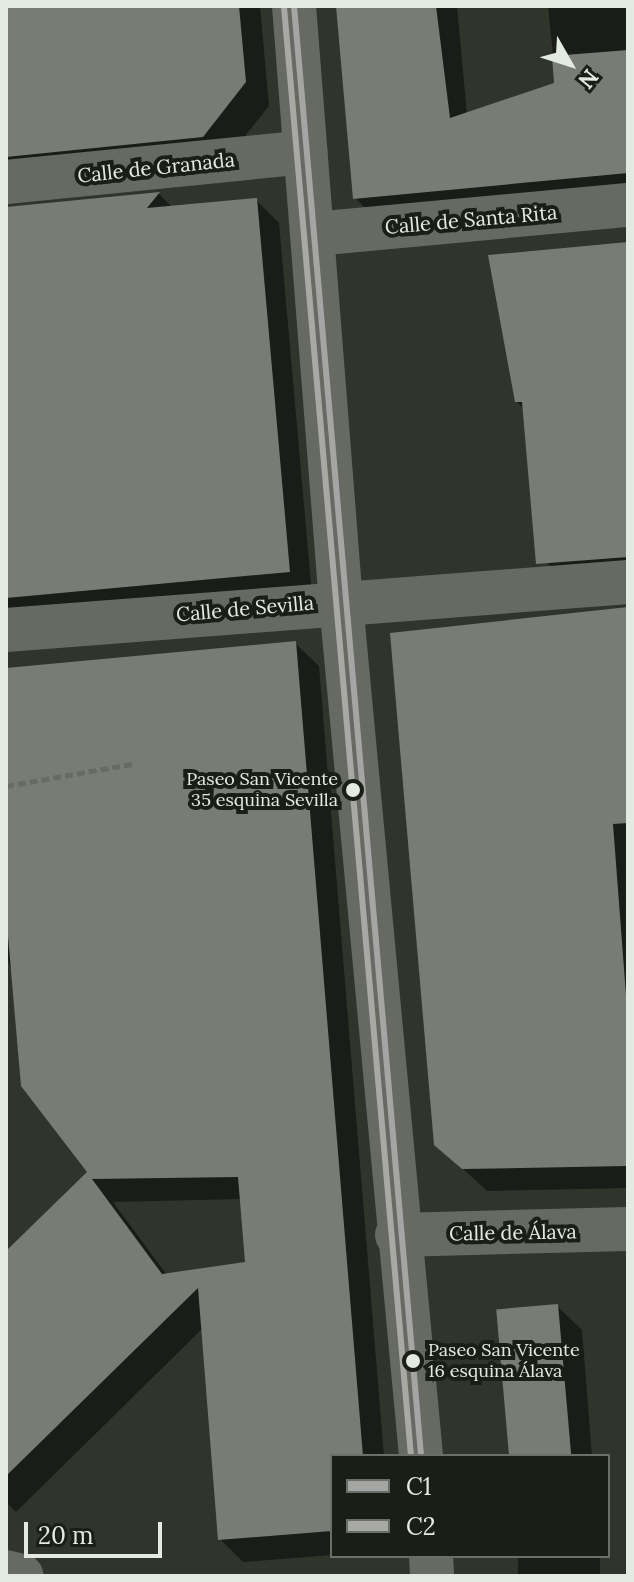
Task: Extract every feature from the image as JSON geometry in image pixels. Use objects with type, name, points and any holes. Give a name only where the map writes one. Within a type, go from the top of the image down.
[{"type":"street","points":[[294,6],[341,603],[397,1235],[421,1454]]},
{"type":"street","name":"Calle de Granada","points":[[6,182],[306,152]]},
{"type":"street","name":"Calle de Santa Rita","points":[[314,234],[628,205]]},
{"type":"street","name":"Calle de Sevilla","points":[[6,630],[628,582]]},
{"type":"street","name":"Calle de Álava","points":[[397,1235],[628,1229]]},
{"type":"street","points":[[6,1572],[22,1576]]},
{"type":"path","points":[[6,786],[132,764]]},
{"type":"building","points":[[6,6],[239,6],[246,82],[203,137],[6,157]]},
{"type":"building","points":[[336,6],[436,6],[450,118],[554,83],[552,56],[628,50],[628,173],[353,199]]},
{"type":"building","points":[[160,192],[147,208],[257,198],[290,572],[6,598],[6,207]]},
{"type":"building","points":[[628,242],[628,557],[536,564],[522,402],[515,402],[488,255]]},
{"type":"building","points":[[628,607],[628,823],[613,824],[628,1021],[628,1166],[462,1169],[434,1145],[390,633]]},
{"type":"building","points":[[296,641],[363,1454],[330,1454],[330,1531],[218,1540],[198,1288],[6,1476],[6,1251],[87,1172],[21,1086],[6,913],[6,668]],"holes":[[[238,1177],[245,1262],[162,1274],[92,1179]]]},
{"type":"building","points":[[558,1304],[571,1454],[509,1454],[496,1309]]},
{"type":"transit line","name":"C1","points":[[294,6],[421,1454]]},
{"type":"transit line","name":"C2","points":[[284,7],[411,1454]]},
{"type":"place","name":"Paseo San Vicente 35 esquina Sevilla","points":[[353,790]]},
{"type":"place","name":"Paseo San Vicente 16 esquina Álava","points":[[413,1361]]}]
